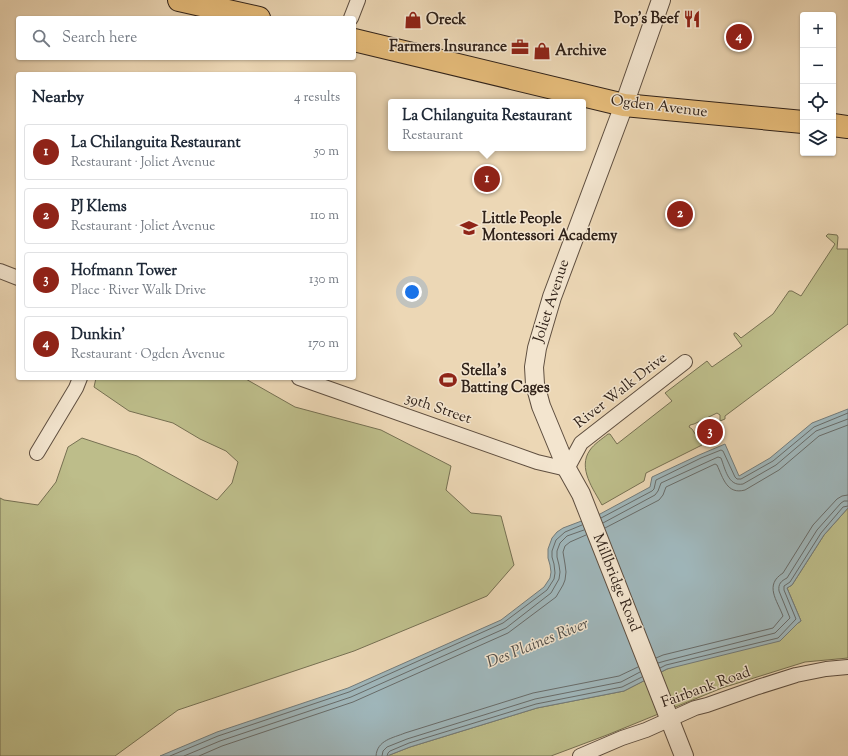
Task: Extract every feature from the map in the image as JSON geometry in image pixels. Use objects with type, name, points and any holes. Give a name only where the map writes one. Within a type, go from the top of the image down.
[{"type":"main road","points":[[179,0],[251,16]]},
{"type":"main road","name":"Ogden Avenue","points":[[356,40],[624,105],[800,122]]},
{"type":"main road","points":[[836,125],[848,127]]},
{"type":"street","points":[[352,16],[358,0]]},
{"type":"street","name":"Joliet Avenue","points":[[567,469],[541,406],[535,384],[534,367],[536,348],[552,296],[624,105],[661,0]]},
{"type":"street","points":[[0,271],[16,277]]},
{"type":"street","name":"River Walk Drive","points":[[567,469],[580,444],[685,362]]},
{"type":"street","points":[[37,453],[76,388],[79,380]]},
{"type":"street","name":"39th Street","points":[[306,380],[538,462],[567,469]]},
{"type":"street","name":"Millbridge Road","points":[[567,469],[581,494],[684,756]]},
{"type":"street","name":"Fairbank Road","points":[[580,756],[622,738],[646,730],[695,708],[758,687],[796,675],[826,669],[848,667]]},
{"type":"green space","points":[[828,234],[837,235],[837,249],[848,249],[848,324],[725,416],[725,419],[720,421],[720,415],[717,413],[690,425],[689,427],[692,429],[702,445],[646,473],[644,481],[602,505],[591,486],[586,471],[586,457],[590,450],[608,434],[610,434],[617,444],[672,401],[665,393],[707,361],[712,367],[742,346],[734,333],[741,338],[773,314],[789,291],[801,296],[835,244],[826,236]]},
{"type":"green space","points":[[96,380],[248,380],[295,407],[381,430],[451,466],[446,490],[471,513],[501,516],[514,565],[487,596],[354,651],[178,710],[115,756],[0,756],[0,498],[4,500],[38,505],[56,482],[68,447],[82,438],[137,456],[217,500],[232,483],[238,462],[226,451],[200,439],[173,423],[129,411],[94,387]]},
{"type":"green space","points":[[848,508],[848,658],[805,662],[722,688],[551,756],[387,756],[410,747],[537,708],[624,691],[667,669],[798,623],[801,621],[787,588],[792,585],[824,535]]},
{"type":"water","name":"Des Plaines River","points":[[848,409],[848,508],[824,535],[792,585],[787,588],[801,621],[780,641],[667,669],[624,691],[537,708],[410,747],[387,756],[160,756],[217,732],[348,688],[501,620],[544,587],[550,578],[551,572],[548,549],[552,538],[563,528],[600,514],[650,487],[652,477],[725,444],[739,476],[770,458],[812,423]]},
{"type":"place","name":"Pop's Beef","points":[[692,19]]},
{"type":"place","name":"Oreck","points":[[413,20]]},
{"type":"place","name":"Dunkin'","points":[[739,37]]},
{"type":"place","name":"Farmers Insurance","points":[[520,47]]},
{"type":"place","name":"Archive","points":[[542,51]]},
{"type":"place","name":"La Chilanguita Restaurant","points":[[487,179]]},
{"type":"place","name":"PJ Klems","points":[[680,214]]},
{"type":"place","name":"Little People Montessori Academy","points":[[469,228]]},
{"type":"place","name":"Stella's Batting Cages","points":[[448,380]]},
{"type":"place","name":"Hofmann Tower","points":[[710,432]]}]
